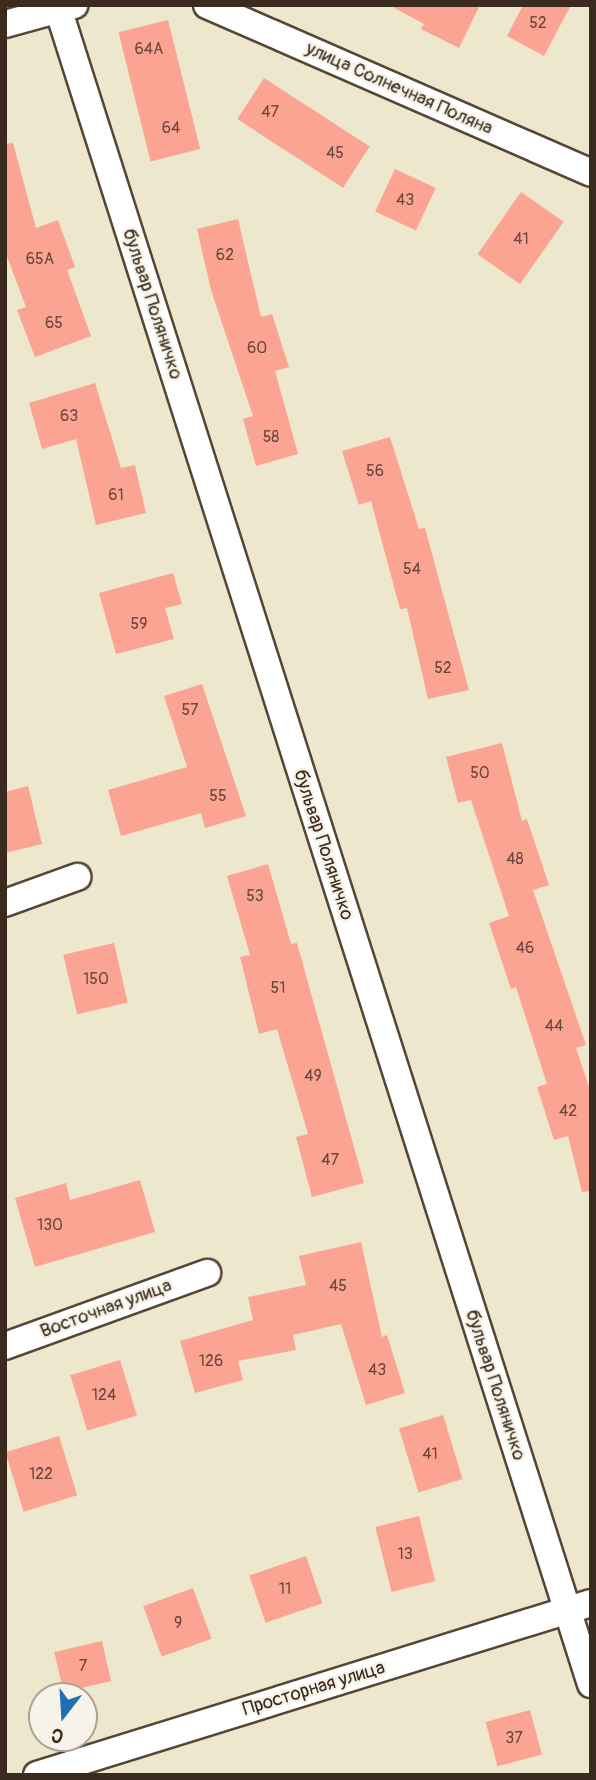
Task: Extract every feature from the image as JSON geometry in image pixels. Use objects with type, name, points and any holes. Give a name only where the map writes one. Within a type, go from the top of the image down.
[{"type":"street","name":"улица Солнечная Поляна","points":[[207,5],[591,173]]},
{"type":"street","points":[[5,24],[62,6]]},
{"type":"street","name":"бульвар Поляничко","points":[[62,6],[578,1607],[591,1684]]},
{"type":"street","points":[[5,902],[77,877]]},
{"type":"street","name":"Восточная улица","points":[[5,1346],[207,1273]]},
{"type":"street","name":"Просторная улица","points":[[37,1775],[578,1607]]},
{"type":"building","points":[[389,5],[480,5],[459,48],[421,29],[424,24]]},
{"type":"building","points":[[523,5],[571,5],[544,56],[507,36]]},
{"type":"building","points":[[168,20],[200,149],[151,161],[119,32]]},
{"type":"building","points":[[264,78],[370,147],[343,188],[237,119]]},
{"type":"building","points":[[13,143],[36,228],[58,220],[75,267],[67,270],[91,336],[35,357],[17,310],[26,307],[5,251],[5,144]]},
{"type":"building","points":[[395,169],[436,188],[416,231],[375,212]]},
{"type":"building","points":[[521,192],[564,222],[520,284],[477,254]]},
{"type":"building","points":[[238,219],[261,317],[272,314],[289,367],[275,371],[298,454],[256,466],[243,419],[253,416],[211,290],[197,229]]},
{"type":"building","points":[[95,383],[121,468],[135,465],[146,513],[96,525],[76,439],[42,449],[29,403]]},
{"type":"building","points":[[390,437],[419,529],[425,528],[469,690],[428,699],[407,608],[400,609],[371,501],[359,505],[342,451]]},
{"type":"building","points":[[173,573],[182,604],[165,608],[174,639],[116,654],[99,593]]},
{"type":"building","points":[[202,684],[246,816],[205,828],[201,813],[121,836],[108,790],[187,767],[164,696]]},
{"type":"building","points":[[502,743],[522,821],[527,819],[549,885],[533,890],[586,1045],[576,1048],[591,1093],[591,1191],[582,1192],[568,1136],[554,1140],[537,1087],[547,1084],[516,987],[511,989],[489,923],[509,916],[471,800],[458,803],[446,757]]},
{"type":"building","points":[[28,786],[42,844],[5,853],[5,792]]},
{"type":"building","points":[[268,864],[291,944],[297,943],[364,1183],[312,1197],[296,1137],[308,1134],[277,1029],[259,1034],[240,957],[250,955],[227,876]]},
{"type":"building","points":[[114,943],[128,1002],[77,1014],[63,955]]},
{"type":"building","points":[[140,1180],[155,1232],[35,1267],[15,1198],[66,1183],[70,1200]]},
{"type":"building","points":[[361,1242],[382,1337],[387,1335],[405,1393],[366,1405],[341,1324],[293,1335],[296,1350],[238,1361],[243,1380],[195,1393],[180,1341],[253,1320],[248,1297],[306,1285],[299,1256]]},
{"type":"building","points":[[120,1360],[137,1415],[87,1431],[70,1375]]},
{"type":"building","points":[[443,1415],[463,1479],[419,1493],[399,1428]]},
{"type":"building","points":[[59,1436],[77,1495],[24,1512],[5,1452]]},
{"type":"building","points":[[419,1516],[435,1581],[392,1592],[375,1527]]},
{"type":"building","points":[[306,1556],[322,1603],[266,1623],[249,1576]]},
{"type":"building","points":[[193,1588],[211,1639],[162,1657],[143,1606]]},
{"type":"building","points":[[102,1641],[111,1681],[98,1684],[61,1682],[54,1652]]},
{"type":"building","points":[[530,1710],[542,1754],[497,1766],[486,1722]]}]
